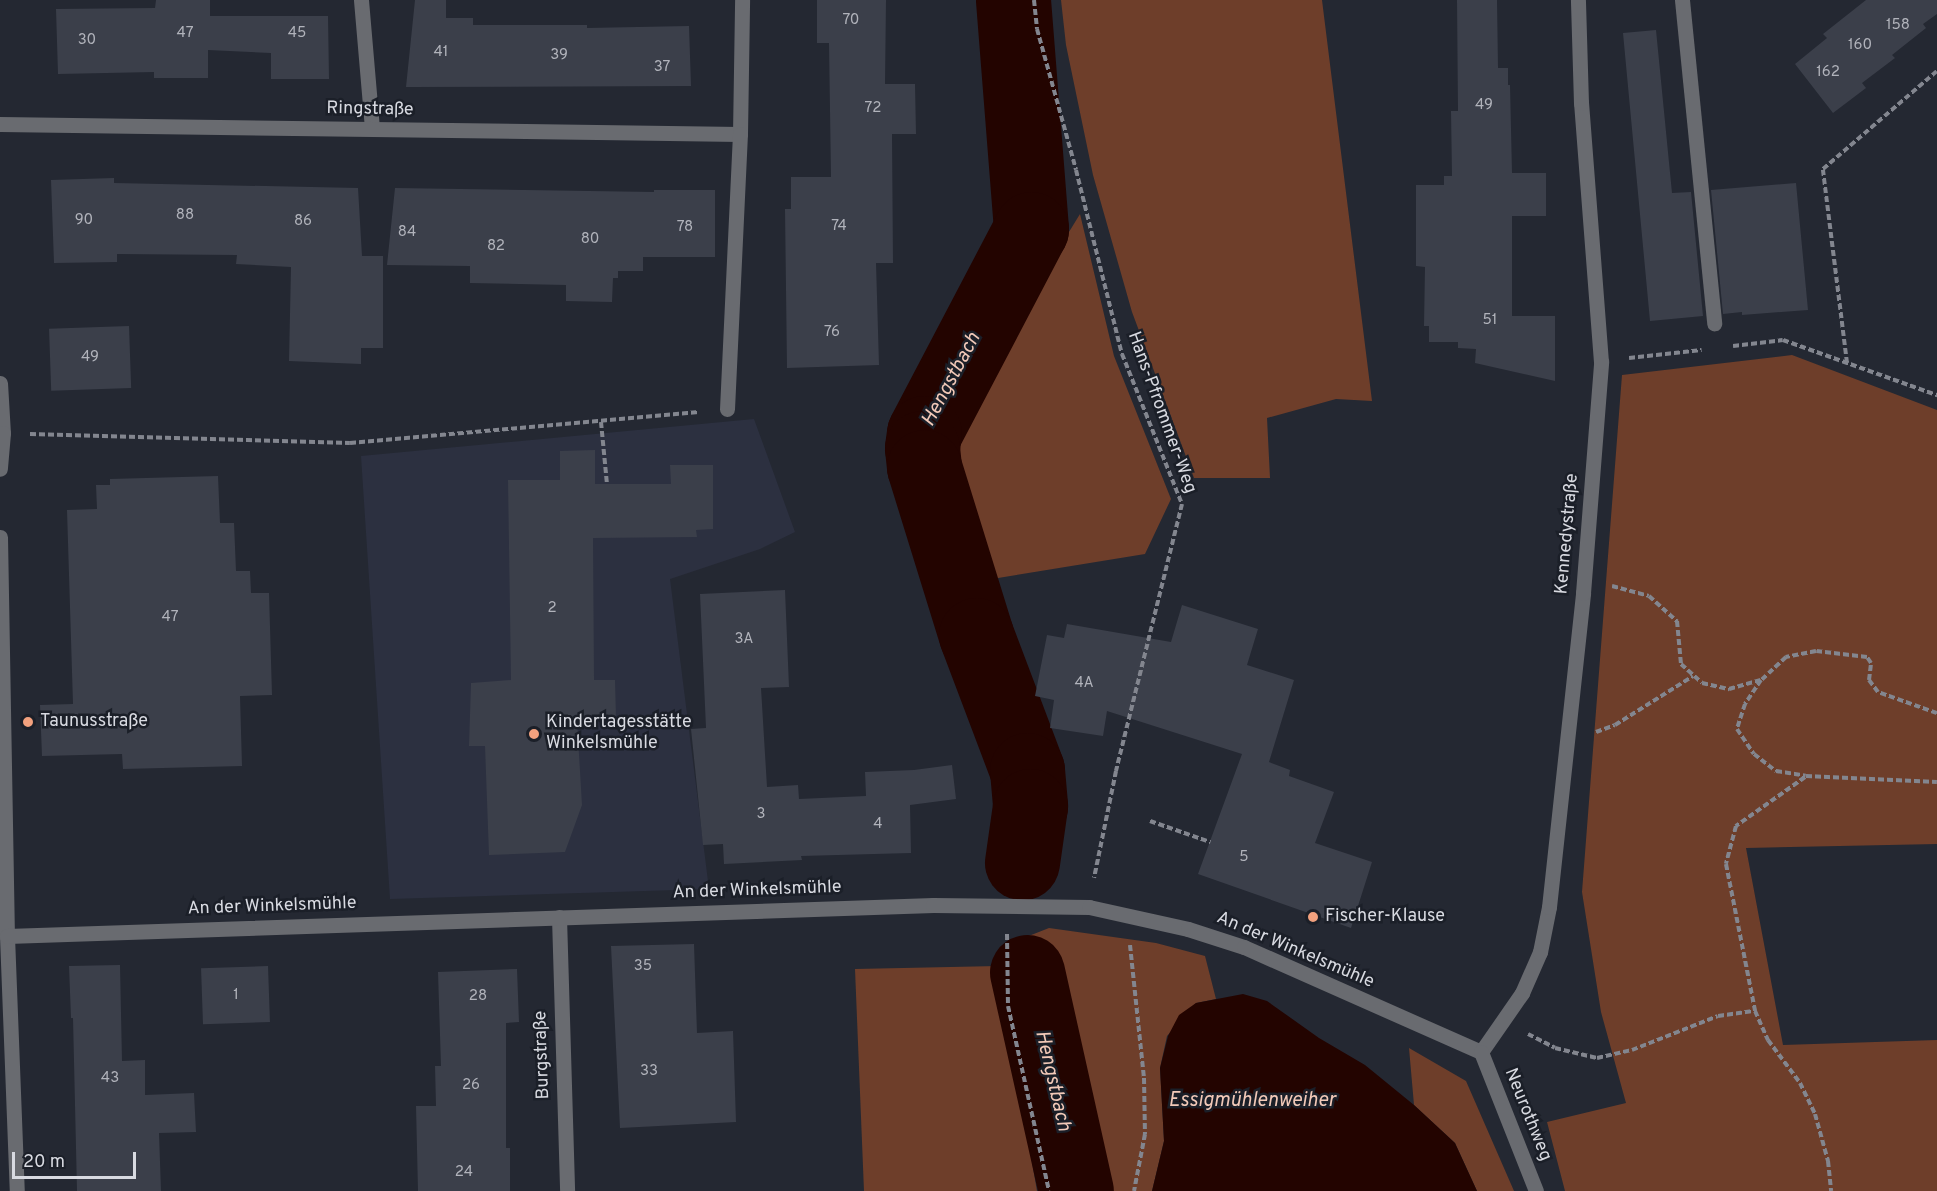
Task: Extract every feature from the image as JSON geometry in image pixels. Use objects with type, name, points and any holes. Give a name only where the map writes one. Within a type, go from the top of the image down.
[{"type":"street","points":[[361,0],[372,129]]},
{"type":"street","points":[[727,409],[740,134],[742,0]]},
{"type":"street","name":"Kennedystraße","points":[[1481,1052],[1522,993],[1540,952],[1549,907],[1584,580],[1601,362],[1581,103],[1578,0]]},
{"type":"street","points":[[1682,0],[1714,322]]},
{"type":"street","name":"Ringstraße","points":[[0,124],[740,134]]},
{"type":"street","points":[[0,383],[3,434],[0,469]]},
{"type":"street","points":[[0,537],[7,936],[17,1191]]},
{"type":"street","name":"An der Winkelsmühle","points":[[7,936],[933,905],[1089,907],[1188,929],[1244,947],[1481,1052]]},
{"type":"street","name":"Burgstraße","points":[[559,917],[567,1191]]},
{"type":"street","name":"Neurothweg","points":[[1481,1052],[1536,1191]]},
{"type":"path","name":"Hans-Pfrommer-Weg","points":[[1034,0],[1037,29],[1076,170],[1122,354],[1182,504],[1116,771],[1089,907]]},
{"type":"path","points":[[1847,363],[1823,169],[1937,71]]},
{"type":"path","points":[[1728,347],[1784,340],[1937,395]]},
{"type":"path","points":[[1601,362],[1705,349]]},
{"type":"path","points":[[3,434],[350,443],[727,409]]},
{"type":"path","points":[[601,422],[607,484]]},
{"type":"path","points":[[1584,580],[1649,596],[1677,621],[1681,664],[1702,683],[1729,689],[1761,680]]},
{"type":"path","points":[[1937,713],[1878,692],[1869,680],[1871,663],[1867,657],[1816,651],[1786,657],[1761,680],[1745,704],[1737,729],[1754,754],[1776,771],[1806,776],[1937,782]]},
{"type":"path","points":[[1567,742],[1615,725],[1694,676]]},
{"type":"path","points":[[1806,776],[1736,826],[1726,864],[1755,1011],[1768,1040],[1800,1083],[1815,1114],[1828,1161],[1831,1191]]},
{"type":"path","points":[[1150,821],[1210,842]]},
{"type":"path","points":[[1006,907],[1008,1006],[1049,1191]]},
{"type":"path","points":[[1127,915],[1144,1078],[1145,1134],[1134,1191]]},
{"type":"path","points":[[1503,1021],[1555,1048],[1597,1058],[1632,1050],[1718,1016],[1755,1011]]},
{"type":"shaded area","points":[[1061,0],[1322,0],[1372,401],[1336,399],[1267,418],[1270,478],[1194,478],[1132,312],[1093,175],[1066,45]]},
{"type":"shaded area","points":[[1080,214],[1114,356],[1171,499],[1145,554],[992,579],[950,441],[1026,302]]},
{"type":"shaded area","points":[[1792,355],[1937,410],[1937,844],[1746,848],[1783,1045],[1937,1040],[1937,1191],[1565,1191],[1547,1122],[1626,1103],[1601,1012],[1582,892],[1622,375]]},
{"type":"shaded area","name":"Kindertagesstätte Winkelsmühle","points":[[754,419],[795,532],[760,549],[670,579],[709,889],[390,899],[361,456]]},
{"type":"shaded area","points":[[1049,928],[1156,943],[1205,956],[1216,999],[1196,1003],[1167,1036],[1160,1068],[1164,1141],[1152,1191],[1060,1191],[1021,1009],[1016,941]]},
{"type":"shaded area","points":[[998,966],[1037,1191],[864,1191],[855,969]]},
{"type":"shaded area","points":[[1409,1048],[1466,1081],[1514,1191],[1477,1191],[1455,1143],[1414,1105]]},
{"type":"water","name":"Essigmühlenweiher","points":[[1243,994],[1267,1001],[1319,1038],[1365,1065],[1414,1105],[1455,1143],[1477,1191],[1152,1191],[1164,1141],[1160,1068],[1168,1036],[1179,1015],[1196,1003]]},
{"type":"building","points":[[156,0],[210,0],[210,16],[328,16],[329,79],[271,79],[271,53],[208,50],[208,78],[154,78],[154,72],[58,74],[56,9],[155,8]]},
{"type":"building","points":[[415,0],[446,0],[446,18],[473,18],[473,25],[587,25],[587,28],[689,26],[691,86],[406,87]]},
{"type":"building","points":[[817,0],[886,0],[885,84],[915,84],[916,134],[892,134],[893,263],[876,263],[879,365],[787,368],[785,209],[791,209],[791,177],[831,177],[829,43],[817,43]]},
{"type":"building","points":[[1457,0],[1497,0],[1498,68],[1508,68],[1508,85],[1510,85],[1512,173],[1546,173],[1546,216],[1512,216],[1512,316],[1555,316],[1555,381],[1475,363],[1476,349],[1458,348],[1458,342],[1429,342],[1429,326],[1424,326],[1425,267],[1416,266],[1416,185],[1444,185],[1444,176],[1452,176],[1451,111],[1458,111]]},
{"type":"building","points":[[1866,0],[1937,0],[1937,14],[1923,24],[1926,28],[1892,55],[1895,58],[1862,83],[1866,88],[1833,113],[1795,64],[1827,38],[1823,34]]},
{"type":"building","points":[[1656,30],[1672,193],[1691,192],[1703,316],[1650,321],[1623,33]]},
{"type":"building","points":[[114,178],[114,183],[358,188],[362,256],[383,256],[383,348],[361,348],[361,364],[289,361],[291,267],[236,264],[237,255],[117,254],[117,262],[54,263],[51,180]]},
{"type":"building","points":[[1796,183],[1808,310],[1742,315],[1742,312],[1723,314],[1711,190]]},
{"type":"building","points":[[395,188],[654,192],[654,190],[715,190],[715,257],[643,257],[643,271],[618,271],[618,278],[613,278],[612,302],[566,301],[566,285],[470,283],[470,266],[387,265]]},
{"type":"building","points":[[129,326],[131,388],[51,391],[49,329]]},
{"type":"building","points":[[595,450],[595,484],[671,484],[670,465],[713,465],[713,529],[696,530],[697,537],[593,538],[594,680],[615,680],[616,717],[577,720],[582,805],[565,852],[489,855],[485,746],[469,746],[471,683],[511,680],[508,480],[560,480],[560,451]]},
{"type":"building","points":[[218,476],[220,523],[234,523],[236,571],[250,571],[251,593],[269,593],[272,695],[240,696],[242,766],[123,769],[122,754],[42,756],[40,705],[73,704],[67,510],[97,509],[96,485],[110,485],[110,479]]},
{"type":"building","points":[[785,590],[789,687],[761,688],[767,787],[798,785],[799,799],[866,796],[865,772],[914,770],[952,765],[956,799],[910,805],[911,853],[801,856],[802,860],[724,864],[723,844],[703,845],[691,729],[706,728],[700,594]]},
{"type":"building","points":[[1182,605],[1258,629],[1247,665],[1294,680],[1269,762],[1290,770],[1289,776],[1334,792],[1315,843],[1372,862],[1351,928],[1198,874],[1242,754],[1107,711],[1103,736],[1050,728],[1054,700],[1035,696],[1047,635],[1064,638],[1067,624],[1171,642]]},
{"type":"building","points":[[694,944],[697,1033],[733,1031],[736,1122],[620,1128],[611,946]]},
{"type":"building","points":[[120,965],[122,1061],[145,1060],[145,1095],[194,1093],[196,1132],[159,1133],[161,1191],[77,1191],[73,1018],[71,1018],[69,966]]},
{"type":"building","points":[[268,966],[270,1022],[203,1024],[201,968]]},
{"type":"building","points":[[517,969],[519,1022],[506,1023],[506,1148],[510,1148],[510,1191],[418,1191],[416,1106],[436,1106],[435,1066],[441,1066],[438,972]]},
{"type":"waterway","name":"Hengstbach","points":[[1013,0],[1031,229],[924,433],[922,448],[924,467],[976,635],[1027,770],[1030,806],[1022,862]]},
{"type":"waterway","name":"Hengstbach","points":[[1027,972],[1076,1191]]},
{"type":"place","name":"Taunusstraße","points":[[28,722]]},
{"type":"place","name":"Kindertagesstätte Winkelsmühle","points":[[534,734]]},
{"type":"place","name":"Fischer-Klause","points":[[1313,917]]}]
